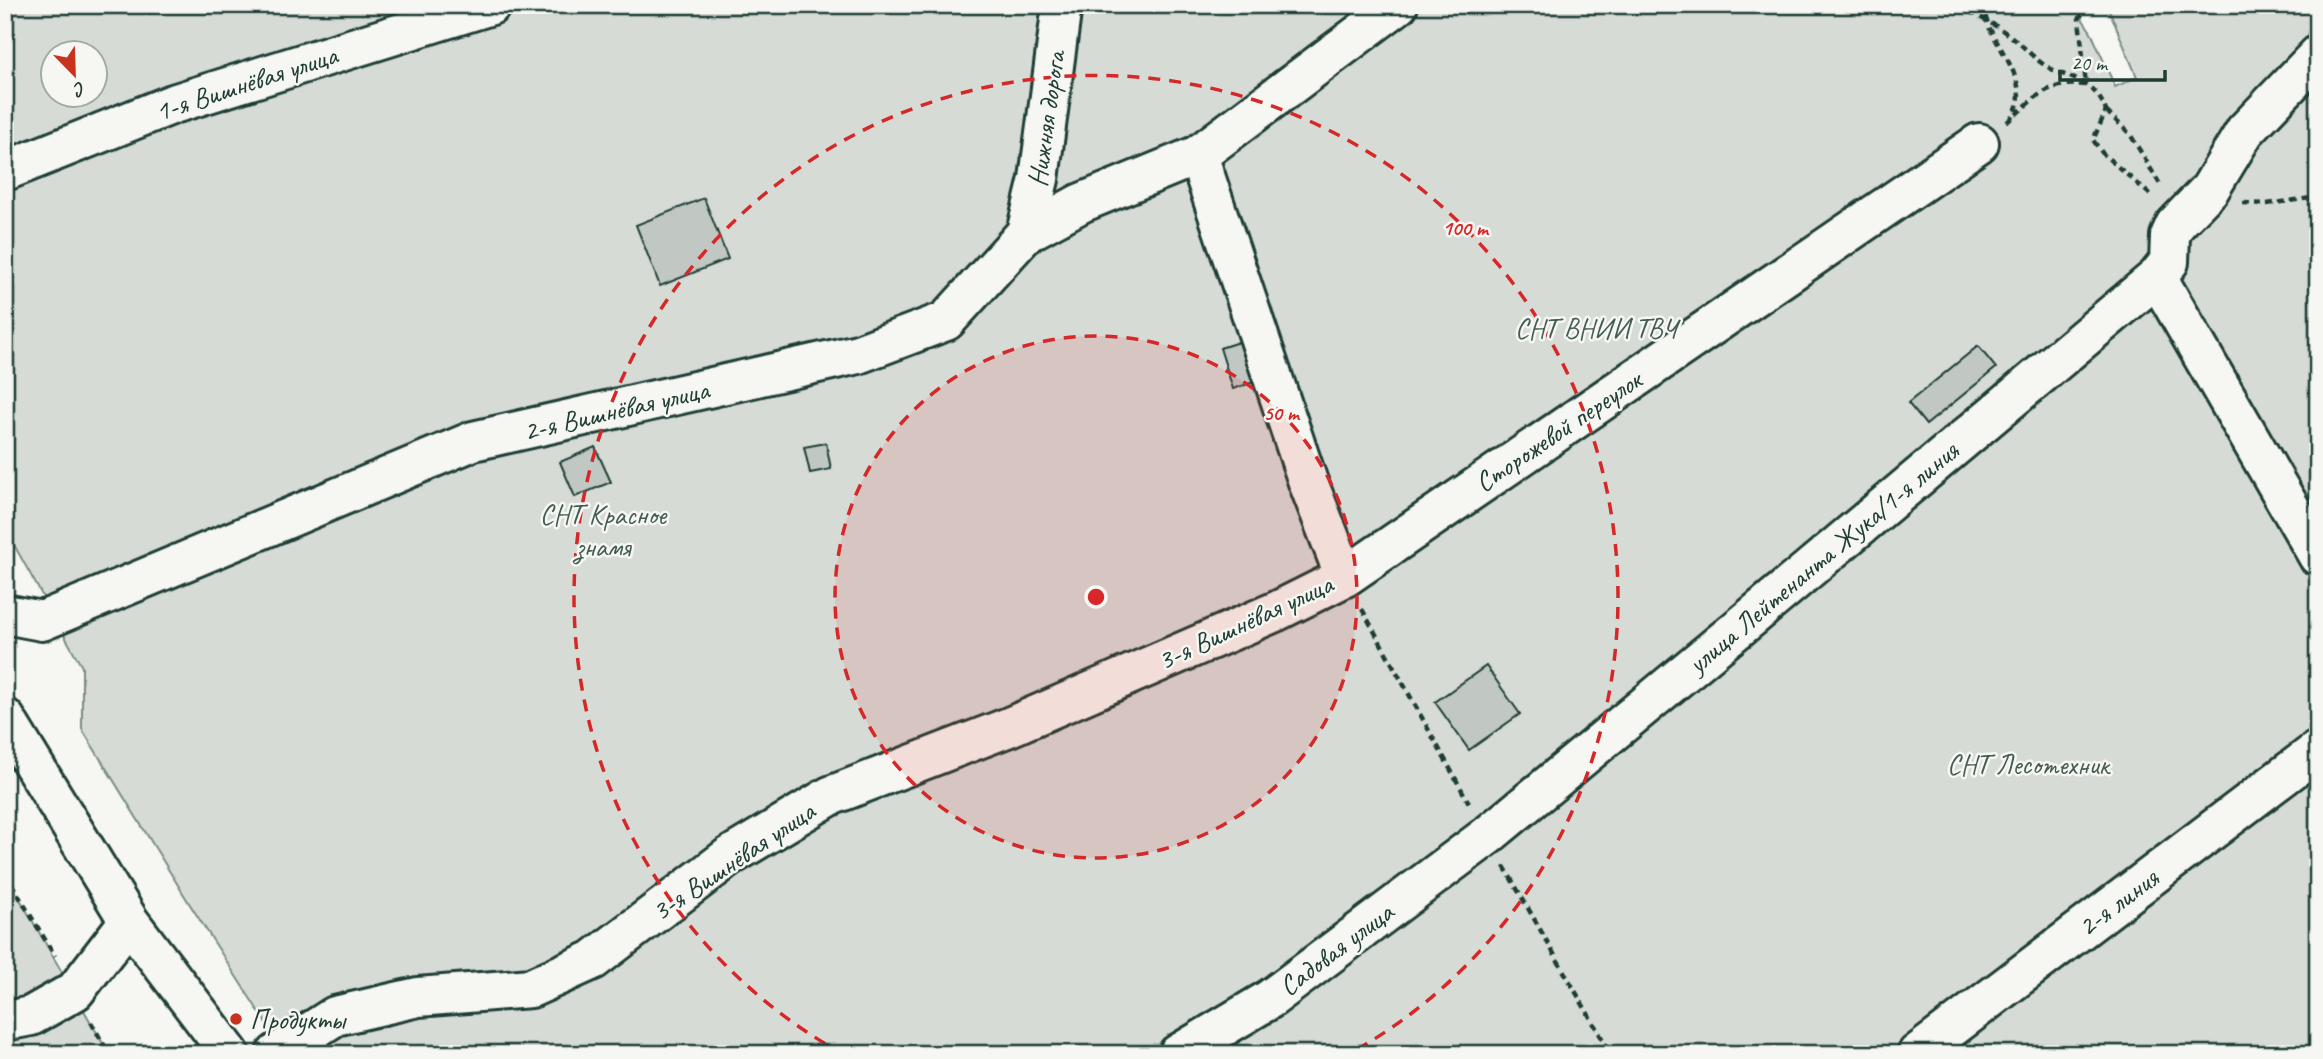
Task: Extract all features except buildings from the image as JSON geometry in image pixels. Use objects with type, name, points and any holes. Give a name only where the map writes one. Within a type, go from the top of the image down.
[{"type":"street","name":"1-я Вишнёвая улица","points":[[5,171],[173,104],[491,5]]},
{"type":"street","name":"Нижняя дорога","points":[[1026,233],[1039,178],[1062,5]]},
{"type":"street","name":"2-я Вишнёвая улица","points":[[5,614],[41,621],[473,441],[858,354],[946,321],[1026,233],[1081,203],[1198,155],[1398,5]]},
{"type":"street","points":[[2318,55],[2245,131],[2205,195],[2175,226],[2171,236],[2169,262],[2157,277],[2318,556]]},
{"type":"street","name":"Сторожевой переулок","points":[[1345,577],[1979,143]]},
{"type":"street","points":[[1198,155],[1308,482],[1345,577]]},
{"type":"street","points":[[1039,178],[1081,203]]},
{"type":"street","name":"улица Лейтенанта Жука/1-я линия","points":[[1487,836],[2157,277]]},
{"type":"street","name":"3-я Вишнёвая улица","points":[[276,1054],[335,1016],[418,997],[531,988],[593,960],[730,856],[830,796],[1021,722],[1277,611],[1345,577]]},
{"type":"street","points":[[5,718],[130,921],[230,1054]]},
{"type":"street","name":"2-я линия","points":[[1917,1054],[2318,750]]},
{"type":"street","name":"Садовая улица","points":[[1178,1054],[1270,999],[1487,836]]},
{"type":"street","points":[[5,1021],[31,1016],[75,991],[130,921]]},
{"type":"path","points":[[1960,5],[2009,34],[2046,66],[2070,75],[2086,85],[2103,101],[2106,111],[2130,134],[2166,195]]},
{"type":"path","points":[[1966,5],[1969,12]]},
{"type":"path","points":[[1981,5],[2017,81],[2016,109],[2002,127],[2052,86],[2071,83],[2086,85]]},
{"type":"path","points":[[2086,85],[2079,19],[2088,5]]},
{"type":"path","points":[[2106,111],[2093,140],[2102,154],[2155,198]]},
{"type":"path","points":[[2205,195],[2218,195],[2240,203],[2267,204],[2318,197]]},
{"type":"green space","points":[[5,5],[2073,5],[2091,32],[2115,87],[2137,77],[2107,5],[2318,5],[2318,1054],[286,1054],[82,729],[82,667],[13,543],[5,535]]},
{"type":"green space","points":[[5,873],[109,1054],[5,1054]]},
{"type":"place","name":"Продукты","points":[[236,1019]]},
{"type":"park label","name":"СНТ ВНИИ ТВЧ","points":[[1596,328]]},
{"type":"park label","name":"СНТ Красное знамя","points":[[603,530]]},
{"type":"park label","name":"СНТ Лесотехник","points":[[2028,764]]}]
